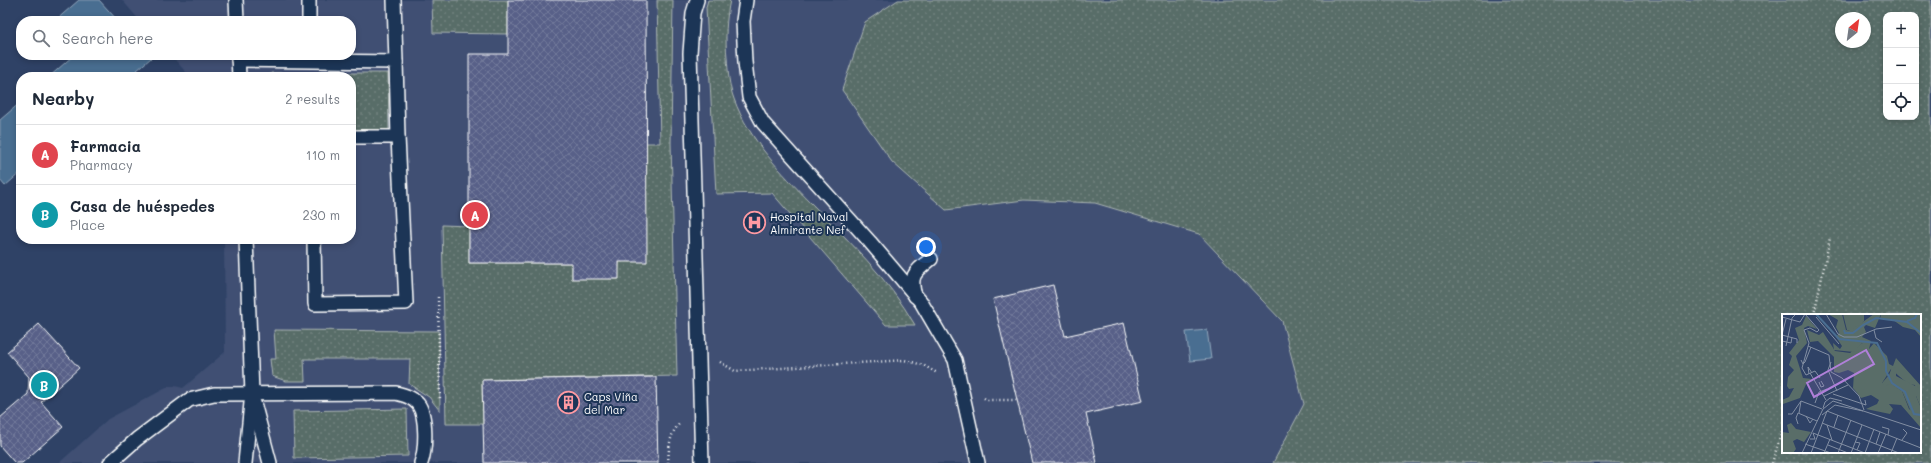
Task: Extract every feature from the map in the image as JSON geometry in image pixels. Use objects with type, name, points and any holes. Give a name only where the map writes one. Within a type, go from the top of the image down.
[{"type":"lane","points":[[236,0],[237,16]]},
{"type":"lane","points":[[309,0],[309,16]]},
{"type":"lane","points":[[314,244],[315,304],[406,303],[398,137],[394,0]]},
{"type":"lane","points":[[697,0],[693,13],[690,53],[702,463]]},
{"type":"lane","points":[[746,0],[743,21],[749,97],[763,123],[870,242],[916,296],[955,360],[978,463]]},
{"type":"lane","points":[[238,60],[239,72]]},
{"type":"lane","points":[[353,60],[396,62]]},
{"type":"lane","points":[[356,138],[398,137]]},
{"type":"lane","points":[[245,463],[252,393],[246,244]]},
{"type":"lane","points":[[916,296],[911,283],[916,270],[930,259]]},
{"type":"lane","points":[[252,393],[270,463]]},
{"type":"lane","points":[[110,463],[137,439],[189,400],[214,394],[252,393],[396,393],[410,397],[418,404],[422,413],[425,452],[422,463]]},
{"type":"path","points":[[1814,314],[1830,238]]},
{"type":"path","points":[[438,297],[440,404]]},
{"type":"path","points":[[719,362],[735,371],[904,360],[923,365],[987,400],[1017,400]]},
{"type":"path","points":[[1772,463],[1782,431]]},
{"type":"shaded area","points":[[79,0],[99,0],[113,16],[61,16]]},
{"type":"shaded area","name":"Hospital Naval Almirante Nef","points":[[122,0],[898,0],[865,22],[946,210],[1024,200],[1095,203],[1199,234],[1282,321],[1304,404],[1273,463],[59,463],[108,419],[168,387],[175,386],[183,388],[225,352],[224,244],[356,244],[356,72],[186,72],[175,60],[356,60],[356,16],[136,16]]},
{"type":"shaded area","points":[[68,60],[149,60],[135,72],[55,72]]},
{"type":"shaded area","points":[[16,106],[16,176],[5,186],[0,180],[0,120]]},
{"type":"shaded area","points":[[1207,330],[1211,359],[1190,361],[1186,332]]},
{"type":"green space","points":[[432,0],[508,0],[508,34],[433,33]]},
{"type":"green space","points":[[657,0],[673,0],[671,143],[677,376],[482,380],[483,424],[446,424],[442,225],[469,226],[469,263],[572,263],[572,278],[618,279],[619,262],[646,143],[660,143]]},
{"type":"green space","points":[[708,0],[730,0],[726,36],[729,78],[734,99],[748,128],[777,167],[853,246],[893,291],[915,325],[886,325],[772,193],[716,194],[706,7]]},
{"type":"green space","points":[[898,0],[1931,0],[1931,463],[1273,463],[1304,404],[1282,321],[1199,234],[1095,203],[1024,200],[946,210],[892,162],[842,90],[865,22]]},
{"type":"green space","points":[[356,73],[388,73],[389,132],[356,132]]},
{"type":"green space","points":[[274,330],[439,331],[440,411],[429,397],[409,384],[410,359],[304,359],[305,381],[286,381],[272,376],[270,359],[276,359]]},
{"type":"green space","points":[[407,409],[408,456],[294,458],[293,411]]},
{"type":"building","points":[[508,0],[646,0],[647,262],[619,262],[619,279],[572,279],[572,263],[469,263],[469,54],[508,54]]},
{"type":"building","points":[[1053,285],[1065,336],[1124,323],[1143,401],[1086,414],[1097,463],[1032,463],[993,299]]},
{"type":"building","points":[[39,324],[79,368],[41,402],[63,427],[22,463],[15,463],[0,446],[0,418],[28,394],[29,377],[7,352]]},
{"type":"building","name":"Caps Viña del Mar","points":[[656,377],[658,463],[484,463],[482,380]]},
{"type":"place","name":"Farmacia","points":[[475,215]]},
{"type":"place","name":"Hospital Naval Almirante Nef","points":[[755,222]]},
{"type":"place","name":"Casa de huéspedes","points":[[44,385]]},
{"type":"place","name":"Caps Viña del Mar","points":[[569,402]]}]
